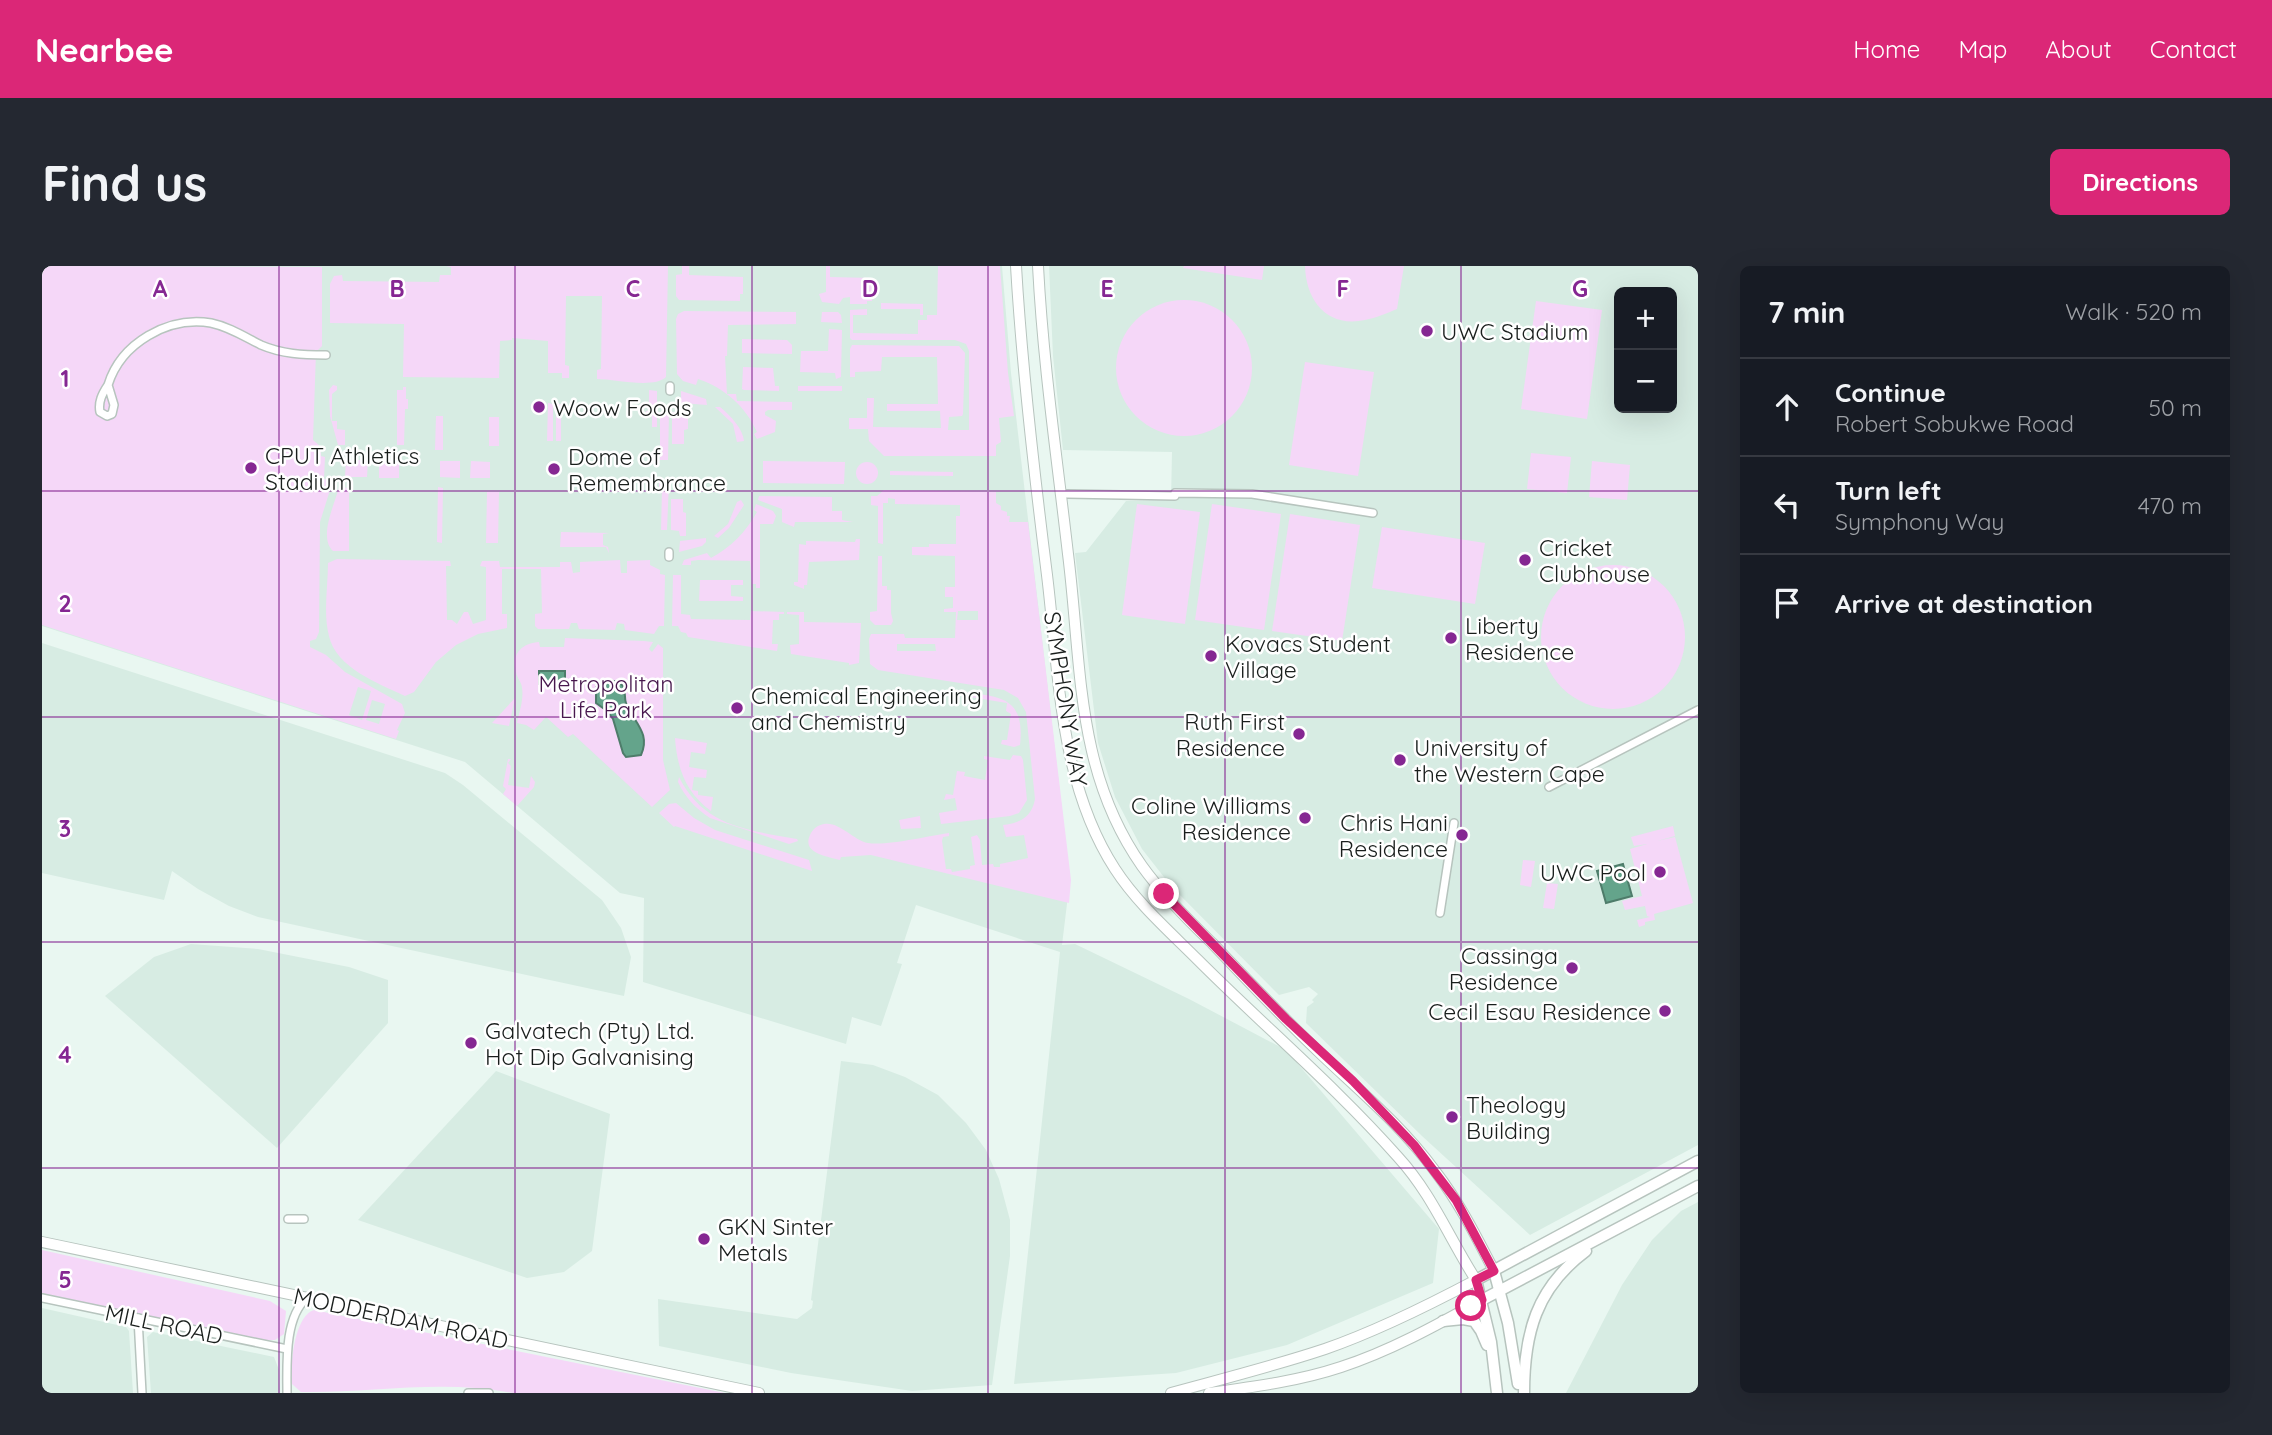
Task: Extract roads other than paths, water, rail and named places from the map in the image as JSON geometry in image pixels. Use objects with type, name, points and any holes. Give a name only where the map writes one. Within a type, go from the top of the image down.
[{"type":"main road","name":"SYMPHONY WAY","points":[[1016,266],[1024,390],[1059,685],[1075,776],[1096,832],[1114,867],[1135,896],[1239,1002],[1311,1068],[1413,1173],[1438,1210],[1476,1280]]},
{"type":"main road","name":"SYMPHONY WAY","points":[[1038,266],[1047,380],[1084,710],[1094,766],[1106,801],[1133,853],[1164,894],[1286,1019],[1376,1105],[1430,1164],[1456,1200],[1494,1271]]},
{"type":"main road","points":[[1171,1393],[1343,1342],[1402,1317],[1494,1271],[1698,1161]]},
{"type":"main road","points":[[1209,1393],[1307,1377],[1342,1367],[1443,1321],[1693,1189],[1676,1173]]},
{"type":"main road","points":[[1521,1393],[1525,1349],[1540,1304],[1566,1268],[1613,1231]]},
{"type":"main road","name":"MODDERDAM ROAD","points":[[42,1242],[759,1393]]},
{"type":"main road","points":[[1494,1271],[1510,1333],[1521,1393]]},
{"type":"main road","points":[[1476,1280],[1495,1368],[1497,1393]]},
{"type":"main road","points":[[1443,1321],[1474,1321],[1481,1331],[1495,1368]]},
{"type":"street","points":[[108,385],[122,358],[145,337],[167,327],[187,323],[216,324],[279,351],[326,355]]},
{"type":"street","points":[[1067,494],[1252,494],[1373,513]]},
{"type":"street","points":[[1549,787],[1698,710]]},
{"type":"street","points":[[1440,913],[1454,823]]},
{"type":"street","points":[[288,1219],[304,1219]]},
{"type":"street","points":[[292,1295],[298,1306]]},
{"type":"street","name":"MILL ROAD","points":[[42,1298],[287,1349]]},
{"type":"street","points":[[287,1393],[287,1349],[298,1306],[307,1298]]},
{"type":"street","points":[[138,1318],[142,1393]]},
{"type":"street","points":[[468,1393],[489,1393]]},
{"type":"place","name":"UWC Stadium","points":[[1427,331]]},
{"type":"place","name":"Woow Foods","points":[[539,407]]},
{"type":"place","name":"CPUT Athletics Stadium","points":[[251,468]]},
{"type":"place","name":"Dome of Remembrance","points":[[554,469]]},
{"type":"place","name":"Cricket Clubhouse","points":[[1525,560]]},
{"type":"place","name":"Liberty Residence","points":[[1451,638]]},
{"type":"place","name":"Kovacs Student Village","points":[[1211,656]]},
{"type":"place","name":"Chemical Engineering and Chemistry","points":[[737,708]]},
{"type":"place","name":"Ruth First Residence","points":[[1299,734]]},
{"type":"place","name":"University of the Western Cape","points":[[1400,760]]},
{"type":"place","name":"Coline Williams Residence","points":[[1305,818]]},
{"type":"place","name":"Chris Hani Residence","points":[[1462,835]]},
{"type":"place","name":"UWC Pool","points":[[1660,872]]},
{"type":"place","name":"Cassinga Residence","points":[[1572,968]]},
{"type":"place","name":"Cecil Esau Residence","points":[[1665,1011]]},
{"type":"place","name":"Galvatech (Pty) Ltd. Hot Dip Galvanising","points":[[471,1043]]},
{"type":"place","name":"Theology Building","points":[[1452,1117]]},
{"type":"place","name":"GKN Sinter Metals","points":[[704,1239]]},
{"type":"park label","name":"Metropolitan Life Park","points":[[606,696]]}]
